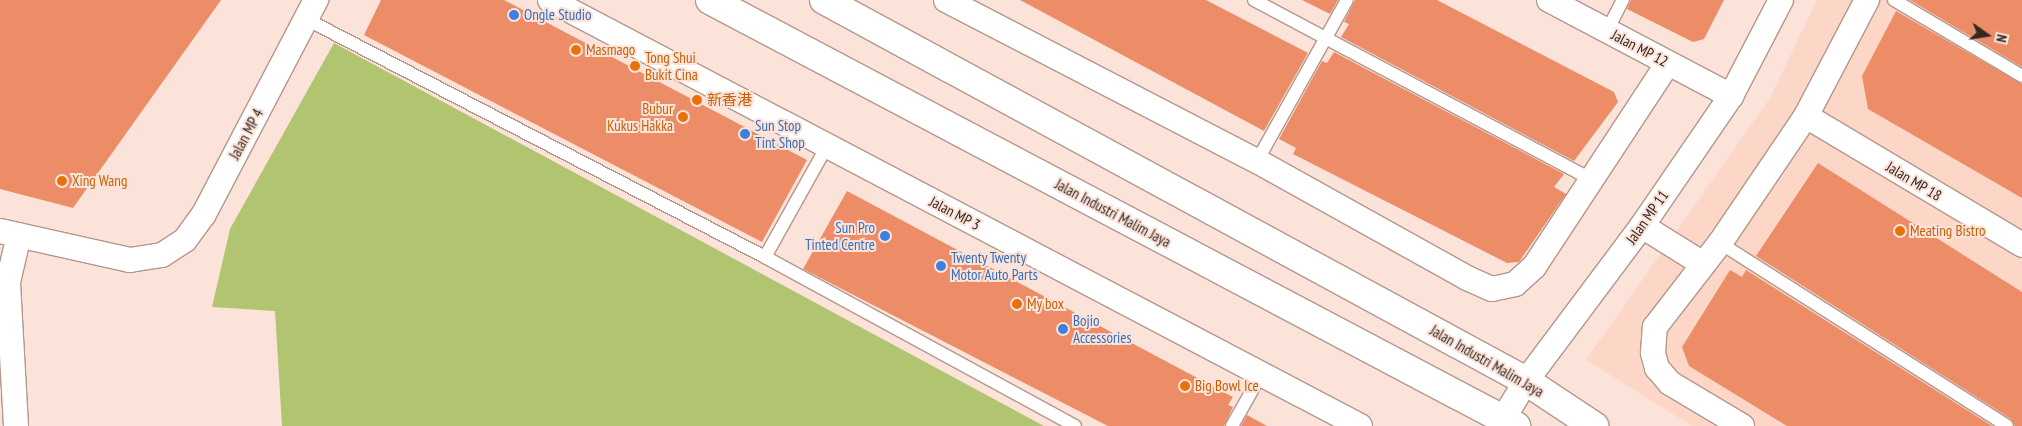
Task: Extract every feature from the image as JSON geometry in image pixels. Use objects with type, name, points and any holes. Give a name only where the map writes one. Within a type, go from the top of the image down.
[{"type":"main road","name":"Jalan Industri Malim Jaya","points":[[710,0],[1507,424]]},
{"type":"main road","name":"Jalan Industri Malim Jaya","points":[[824,0],[1526,381],[1594,426]]},
{"type":"street","name":"Jalan MP 3","points":[[550,0],[1360,426]]},
{"type":"street","points":[[946,0],[1257,162],[1467,278],[1492,288],[1516,284],[1534,267],[1668,63]]},
{"type":"street","name":"Jalan MP 12","points":[[1549,0],[1731,96]]},
{"type":"street","name":"Jalan MP 11","points":[[1507,424],[1526,381],[1642,226],[1731,96],[1781,0]]},
{"type":"street","points":[[1742,426],[1670,383],[1657,368],[1653,353],[1655,328],[1720,243],[1806,116],[1867,0]]},
{"type":"street","name":"Jalan MP 4","points":[[10,233],[130,260],[162,255],[185,240],[204,214],[311,9]]},
{"type":"street","name":"Jalan MP 18","points":[[1806,116],[2022,245]]},
{"type":"street","points":[[1642,226],[1703,264]]},
{"type":"street","points":[[10,233],[4,281],[16,426]]},
{"type":"lane","points":[[1254,0],[1591,179]]},
{"type":"lane","points":[[1257,162],[1347,0]]},
{"type":"lane","points":[[1607,31],[1623,0]]},
{"type":"lane","points":[[1894,0],[2022,76]]},
{"type":"lane","points":[[311,9],[1075,426]]},
{"type":"lane","points":[[765,257],[827,146]]},
{"type":"lane","points":[[1720,243],[2007,426]]},
{"type":"lane","points":[[1232,426],[1262,374]]},
{"type":"shaded area","points":[[1817,0],[2022,0],[2022,426],[1692,426],[1586,360],[1770,98]]},
{"type":"green space","points":[[334,43],[1044,426],[282,426],[275,311],[212,307],[230,229]]},
{"type":"building","points":[[0,0],[221,0],[73,208],[0,189]]},
{"type":"building","points":[[381,0],[504,0],[807,160],[762,242],[364,35]]},
{"type":"building","points":[[1020,0],[1206,0],[1308,53],[1264,131]]},
{"type":"building","points":[[1302,0],[1338,0],[1330,14]]},
{"type":"building","points":[[1355,0],[1437,0],[1614,92],[1618,102],[1574,161],[1341,37],[1349,24],[1344,22]]},
{"type":"building","points":[[1631,0],[1724,0],[1704,39],[1693,42],[1627,9]]},
{"type":"building","points":[[1910,0],[2022,0],[2022,67]]},
{"type":"building","points":[[1896,11],[2022,84],[2022,198],[1868,109],[1862,76]]},
{"type":"building","points":[[1334,52],[1564,174],[1554,187],[1566,194],[1519,262],[1507,263],[1293,154],[1296,148],[1279,139],[1322,61],[1327,63]]},
{"type":"building","points":[[1818,163],[2022,292],[2022,426],[2015,426],[2011,419],[1756,256]]},
{"type":"building","points":[[847,191],[1233,397],[1228,405],[1233,407],[1224,426],[1108,426],[803,269]]},
{"type":"building","points":[[1730,270],[1742,277],[1746,270],[1992,426],[1787,426],[1689,366],[1682,347]]},
{"type":"building","points":[[1247,415],[1267,426],[1241,426]]},
{"type":"place","name":"Ongle Studio","points":[[514,15]]},
{"type":"place","name":"Masmago","points":[[576,50]]},
{"type":"place","name":"Tong Shui Bukit Cina","points":[[635,66]]},
{"type":"place","name":"新香港","points":[[697,100]]},
{"type":"place","name":"Bubur Kukus Hakka","points":[[683,117]]},
{"type":"place","name":"Sun Stop Tint Shop","points":[[745,134]]},
{"type":"place","name":"Xing Wang","points":[[62,181]]},
{"type":"place","name":"Meating Bistro","points":[[1900,231]]},
{"type":"place","name":"Sun Pro Tinted Centre","points":[[885,236]]},
{"type":"place","name":"Twenty Twenty Motor Auto Parts","points":[[941,266]]},
{"type":"place","name":"My box","points":[[1017,304]]},
{"type":"place","name":"Bojio Accessories","points":[[1063,329]]},
{"type":"place","name":"Big Bowl Ice","points":[[1185,386]]}]
